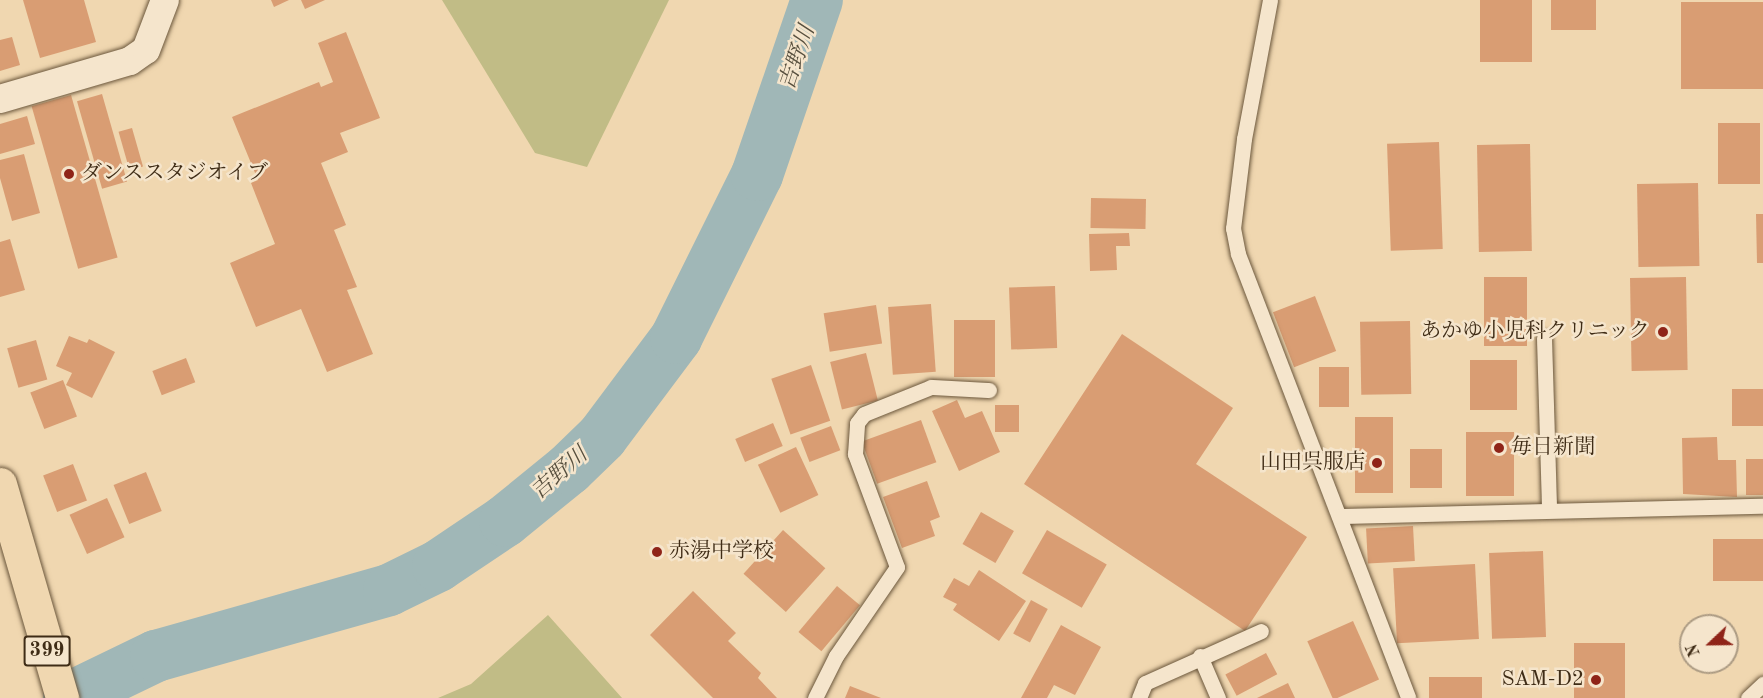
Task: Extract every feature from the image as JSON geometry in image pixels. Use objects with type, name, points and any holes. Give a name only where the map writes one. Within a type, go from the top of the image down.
[{"type":"highway","name":"399","points":[[0,484],[62,698]]},
{"type":"street","points":[[0,99],[130,61],[146,50],[165,0]]},
{"type":"lane","points":[[1270,0],[1244,139],[1233,228],[1238,254],[1408,698]]},
{"type":"lane","points":[[1544,338],[1548,508]]},
{"type":"lane","points":[[815,698],[836,656],[897,567],[855,454],[857,423],[864,414],[931,387],[989,390]]},
{"type":"lane","points":[[1340,516],[1548,508],[1763,506]]},
{"type":"lane","points":[[1139,698],[1145,683],[1200,656],[1261,632]]},
{"type":"lane","points":[[1200,656],[1218,698]]},
{"type":"lane","points":[[1748,698],[1763,684]]},
{"type":"shaded area","points":[[442,0],[669,0],[587,167],[535,153]]},
{"type":"shaded area","points":[[548,615],[622,698],[438,698],[471,684]]},
{"type":"building","points":[[23,0],[84,0],[96,42],[40,58]]},
{"type":"building","points":[[271,0],[289,0],[274,7]]},
{"type":"building","points":[[301,0],[325,0],[305,9]]},
{"type":"building","points":[[1480,0],[1532,0],[1532,62],[1480,62]]},
{"type":"building","points":[[1551,0],[1596,0],[1596,30],[1551,30]]},
{"type":"building","points":[[1681,2],[1763,2],[1763,89],[1681,89]]},
{"type":"building","points":[[346,32],[380,118],[340,133],[348,152],[321,163],[346,225],[334,230],[357,287],[347,290],[373,354],[327,372],[301,309],[256,327],[230,263],[275,244],[251,183],[258,180],[232,117],[319,82],[321,87],[333,82],[318,43]]},
{"type":"building","points":[[12,37],[20,65],[0,71],[0,40]]},
{"type":"building","points":[[102,94],[127,181],[102,189],[77,101]]},
{"type":"building","points":[[71,95],[118,257],[78,269],[32,106]]},
{"type":"building","points":[[27,116],[35,144],[0,154],[0,124]]},
{"type":"building","points":[[1718,123],[1760,123],[1760,184],[1718,184]]},
{"type":"building","points":[[132,128],[143,166],[130,170],[119,132]]},
{"type":"building","points":[[1439,142],[1443,249],[1391,251],[1387,144]]},
{"type":"building","points":[[1530,144],[1532,251],[1479,252],[1477,145]]},
{"type":"building","points":[[24,154],[40,213],[12,221],[0,178],[0,160]]},
{"type":"building","points":[[1698,183],[1699,266],[1638,267],[1637,184]]},
{"type":"building","points":[[1091,198],[1146,199],[1145,229],[1090,228]]},
{"type":"building","points":[[1756,214],[1763,214],[1763,263],[1757,263]]},
{"type":"building","points":[[1129,233],[1130,246],[1116,246],[1117,270],[1090,271],[1089,234]]},
{"type":"building","points":[[10,239],[25,290],[0,297],[0,242]]},
{"type":"building","points":[[1484,277],[1527,277],[1527,346],[1484,346]]},
{"type":"building","points":[[1686,277],[1688,370],[1632,371],[1630,278]]},
{"type":"building","points":[[1055,286],[1057,348],[1011,350],[1009,288]]},
{"type":"building","points":[[1315,296],[1336,351],[1294,367],[1273,312]]},
{"type":"building","points":[[931,304],[936,372],[893,375],[888,307]]},
{"type":"building","points":[[876,305],[882,344],[830,352],[824,313]]},
{"type":"building","points":[[954,320],[995,320],[995,377],[954,377]]},
{"type":"building","points":[[1410,321],[1411,394],[1361,395],[1360,322]]},
{"type":"building","points":[[1122,334],[1233,408],[1196,464],[1307,537],[1245,631],[1024,484]]},
{"type":"building","points":[[69,336],[87,343],[89,339],[115,352],[92,398],[66,385],[72,373],[56,366]]},
{"type":"building","points":[[36,340],[47,379],[18,388],[7,348]]},
{"type":"building","points":[[866,353],[878,401],[842,409],[830,362]]},
{"type":"building","points":[[186,358],[195,382],[162,395],[152,371]]},
{"type":"building","points":[[1470,360],[1517,360],[1517,410],[1470,410]]},
{"type":"building","points":[[811,365],[830,421],[790,434],[771,379]]},
{"type":"building","points":[[1319,367],[1349,367],[1349,407],[1319,407]]},
{"type":"building","points":[[63,380],[77,416],[44,429],[30,393]]},
{"type":"building","points":[[1732,389],[1763,389],[1763,426],[1732,426]]},
{"type":"building","points":[[957,400],[965,418],[982,411],[1000,452],[959,471],[932,411]]},
{"type":"building","points":[[995,405],[1019,405],[1019,432],[995,432]]},
{"type":"building","points":[[1355,417],[1393,417],[1393,493],[1355,493]]},
{"type":"building","points":[[921,420],[936,462],[877,484],[862,442]]},
{"type":"building","points":[[773,423],[783,446],[745,462],[735,439]]},
{"type":"building","points":[[831,426],[840,450],[810,462],[800,438]]},
{"type":"building","points":[[1466,432],[1514,432],[1514,496],[1466,496]]},
{"type":"building","points":[[1717,437],[1718,460],[1736,460],[1737,497],[1683,494],[1682,438]]},
{"type":"building","points":[[796,447],[818,495],[780,513],[758,465]]},
{"type":"building","points":[[1410,449],[1442,449],[1442,488],[1410,488]]},
{"type":"building","points":[[1746,459],[1763,459],[1763,495],[1746,495]]},
{"type":"building","points":[[73,464],[87,500],[57,512],[43,475]]},
{"type":"building","points":[[146,472],[162,511],[129,524],[114,485]]},
{"type":"building","points":[[927,481],[940,517],[930,521],[935,536],[902,548],[883,497]]},
{"type":"building","points":[[107,498],[124,537],[87,554],[70,515]]},
{"type":"building","points":[[981,512],[1014,531],[995,563],[963,544]]},
{"type":"building","points":[[1413,526],[1415,561],[1368,563],[1366,528]]},
{"type":"building","points":[[783,530],[825,568],[786,612],[744,574]]},
{"type":"building","points":[[1047,530],[1107,564],[1082,608],[1022,573]]},
{"type":"building","points":[[1713,539],[1763,539],[1763,581],[1713,581]]},
{"type":"building","points":[[1543,551],[1546,637],[1492,639],[1489,553]]},
{"type":"building","points":[[1475,564],[1479,639],[1397,643],[1393,568]]},
{"type":"building","points":[[979,570],[1026,601],[999,641],[953,610],[957,604],[943,597],[954,578],[969,586]]},
{"type":"building","points":[[837,586],[860,605],[821,651],[798,632]]},
{"type":"building","points":[[693,591],[736,633],[728,641],[761,673],[758,678],[777,698],[713,698],[650,635]]},
{"type":"building","points":[[1031,600],[1048,609],[1030,642],[1013,634]]},
{"type":"building","points":[[1353,621],[1379,679],[1333,698],[1307,641]]},
{"type":"building","points":[[1061,625],[1101,647],[1075,695],[1054,685],[1047,698],[1021,698]]},
{"type":"building","points":[[1574,643],[1625,643],[1625,698],[1574,698]]},
{"type":"building","points":[[1266,653],[1277,674],[1237,696],[1225,675]]},
{"type":"building","points":[[1429,677],[1482,677],[1482,698],[1429,698]]},
{"type":"building","points":[[1288,683],[1295,698],[1257,698]]},
{"type":"building","points":[[850,686],[881,698],[845,698]]},
{"type":"waterway","name":"吉野川","points":[[69,698],[156,656],[389,590],[438,566],[505,521],[569,469],[602,437],[676,338],[757,175],[817,0]]},
{"type":"place","name":"ダンススタジオイブ","points":[[69,174]]},
{"type":"place","name":"あかゆ小児科クリニック","points":[[1663,332]]},
{"type":"place","name":"毎日新聞","points":[[1499,448]]},
{"type":"place","name":"山田呉服店","points":[[1377,463]]},
{"type":"place","name":"赤湯中学校","points":[[657,552]]},
{"type":"place","name":"SAM-D2","points":[[1596,680]]}]
